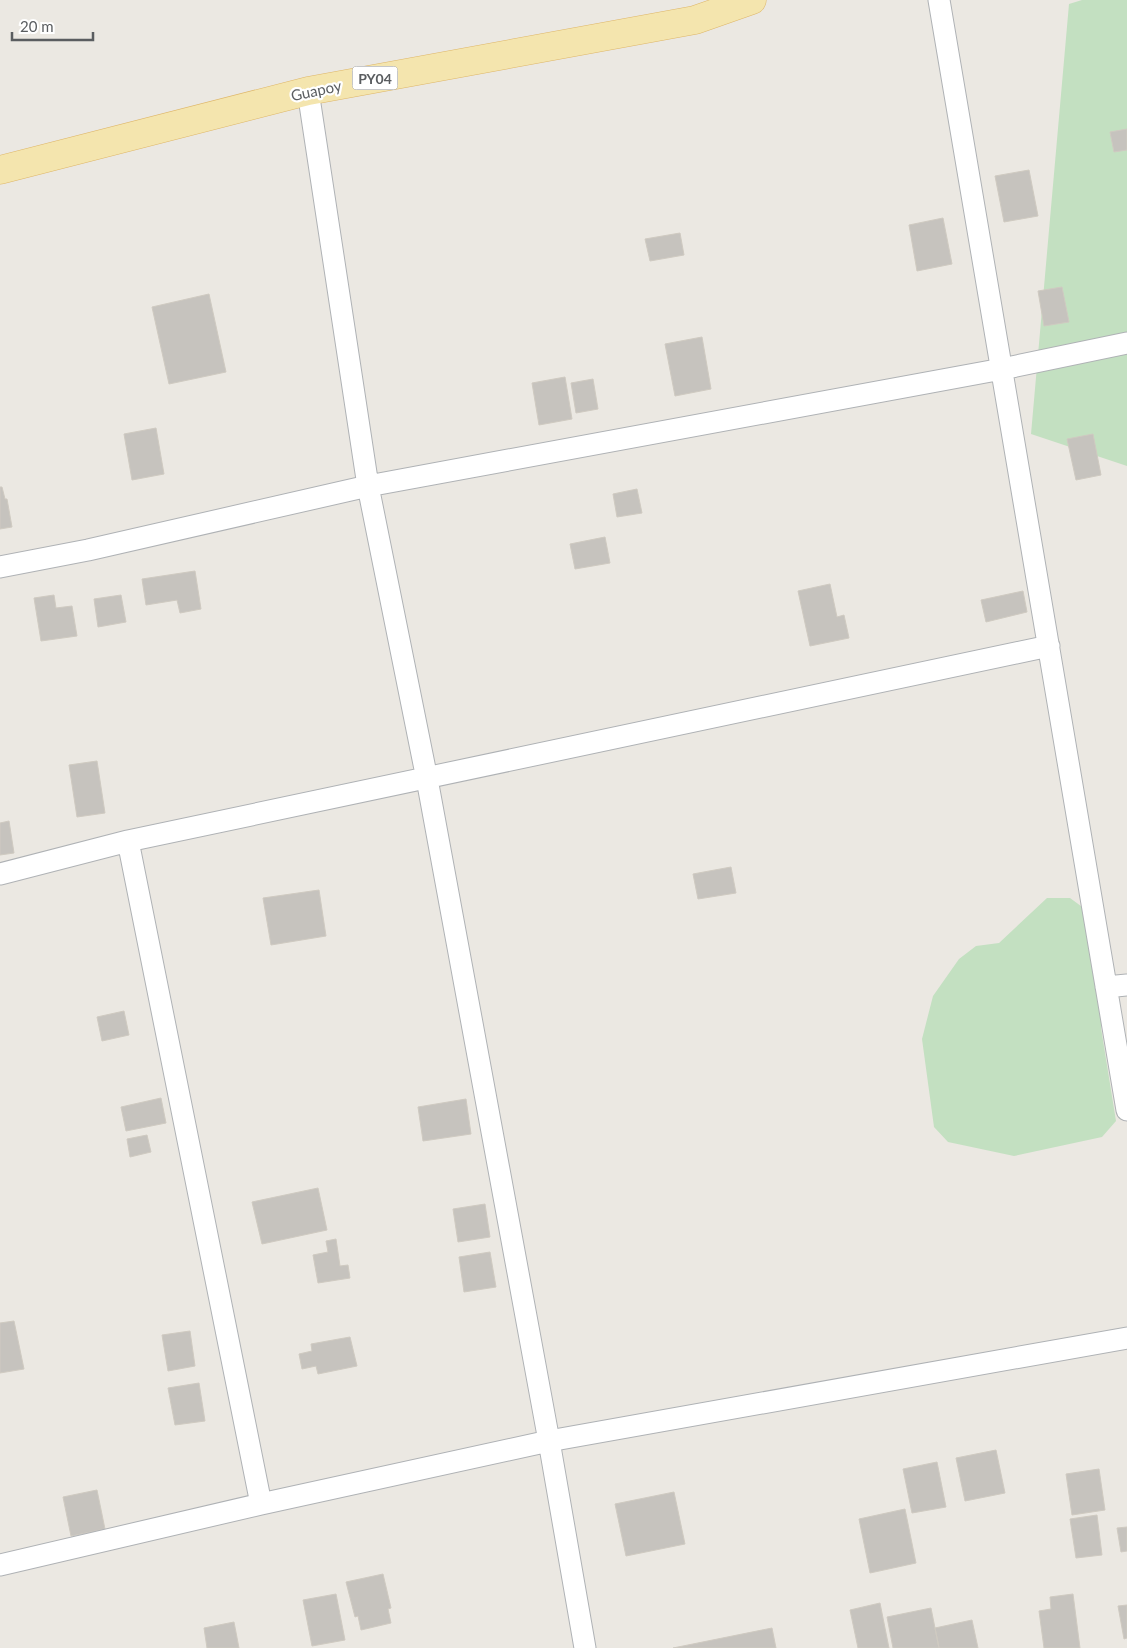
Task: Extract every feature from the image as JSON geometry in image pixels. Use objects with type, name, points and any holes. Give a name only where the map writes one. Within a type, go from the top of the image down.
[{"type":"main road","name":"Guapoy","points":[[0,170],[308,91],[694,20],[752,0]]},
{"type":"street","points":[[939,0],[1049,646],[1117,986],[1127,1110]]},
{"type":"street","points":[[308,91],[368,486],[426,778],[549,1441],[585,1648]]},
{"type":"street","points":[[0,567],[88,550],[368,486],[1002,369],[1127,343]]},
{"type":"street","points":[[0,874],[128,841],[1049,646]]},
{"type":"street","points":[[128,841],[261,1504]]},
{"type":"street","points":[[0,1565],[261,1504],[549,1441],[1127,1338]]},
{"type":"green space","points":[[1082,0],[1127,0],[1127,466],[1031,434],[1069,4]]},
{"type":"green space","points":[[1047,898],[1070,898],[1089,912],[1111,976],[1101,1028],[1116,1121],[1102,1137],[1014,1156],[948,1142],[934,1127],[922,1039],[933,996],[959,959],[976,946],[999,943]]},
{"type":"building","points":[[1127,129],[1127,150],[1114,152],[1110,132]]},
{"type":"building","points":[[1029,170],[1038,216],[1004,222],[995,176]]},
{"type":"building","points":[[943,218],[952,264],[917,271],[909,225]]},
{"type":"building","points":[[680,233],[684,255],[650,261],[645,239]]},
{"type":"building","points":[[1062,287],[1069,322],[1044,326],[1038,291]]},
{"type":"building","points":[[209,294],[226,372],[169,384],[152,307]]},
{"type":"building","points":[[702,337],[711,389],[675,396],[665,344]]},
{"type":"building","points":[[565,377],[572,419],[539,425],[532,383]]},
{"type":"building","points":[[593,379],[598,409],[576,413],[571,383]]},
{"type":"building","points":[[156,428],[164,474],[132,480],[124,434]]},
{"type":"building","points":[[1093,434],[1101,475],[1076,480],[1067,439]]},
{"type":"building","points":[[0,487],[2,487],[5,499],[7,499],[12,527],[0,529]]},
{"type":"building","points":[[637,489],[642,513],[617,517],[613,494]]},
{"type":"building","points":[[605,537],[610,563],[575,569],[570,544]]},
{"type":"building","points":[[195,571],[201,609],[180,613],[177,600],[146,605],[142,579]]},
{"type":"building","points":[[830,584],[837,617],[844,615],[849,638],[810,646],[798,591]]},
{"type":"building","points":[[1023,591],[1027,612],[986,622],[981,600]]},
{"type":"building","points":[[54,595],[56,608],[72,606],[77,636],[41,641],[34,598]]},
{"type":"building","points":[[121,595],[126,622],[98,627],[94,599]]},
{"type":"building","points":[[97,761],[105,813],[77,817],[69,765]]},
{"type":"building","points":[[9,821],[14,853],[0,855],[0,823]]},
{"type":"building","points":[[731,867],[736,893],[698,899],[693,874]]},
{"type":"building","points":[[319,890],[326,936],[271,945],[263,898]]},
{"type":"building","points":[[124,1011],[129,1035],[102,1041],[97,1017]]},
{"type":"building","points":[[161,1098],[166,1123],[126,1131],[121,1107]]},
{"type":"building","points":[[466,1099],[471,1134],[423,1141],[418,1107]]},
{"type":"building","points":[[147,1135],[151,1152],[130,1157],[127,1139]]},
{"type":"building","points":[[318,1188],[327,1230],[262,1244],[252,1202]]},
{"type":"building","points":[[485,1204],[490,1237],[458,1242],[453,1209]]},
{"type":"building","points":[[336,1239],[340,1266],[348,1265],[350,1278],[318,1283],[313,1255],[328,1252],[326,1241]]},
{"type":"building","points":[[490,1252],[496,1287],[464,1292],[459,1257]]},
{"type":"building","points":[[14,1321],[24,1369],[0,1373],[0,1323]]},
{"type":"building","points":[[190,1331],[195,1366],[168,1371],[162,1335]]},
{"type":"building","points":[[350,1337],[357,1366],[318,1374],[316,1366],[302,1369],[299,1354],[312,1351],[311,1344]]},
{"type":"building","points":[[199,1383],[205,1421],[175,1425],[168,1388]]},
{"type":"building","points":[[996,1450],[1005,1493],[965,1501],[956,1458]]},
{"type":"building","points":[[937,1462],[946,1507],[912,1513],[903,1469]]},
{"type":"building","points":[[1099,1469],[1105,1510],[1072,1515],[1066,1474]]},
{"type":"building","points":[[97,1490],[105,1529],[71,1536],[63,1497]]},
{"type":"building","points":[[674,1492],[685,1544],[626,1556],[615,1504]]},
{"type":"building","points":[[905,1509],[916,1563],[870,1573],[859,1519]]},
{"type":"building","points":[[1097,1515],[1102,1555],[1076,1558],[1070,1519]]},
{"type":"building","points":[[1127,1527],[1127,1551],[1121,1552],[1117,1528]]},
{"type":"building","points":[[383,1574],[391,1608],[388,1609],[391,1623],[361,1630],[358,1616],[355,1617],[346,1582]]},
{"type":"building","points":[[336,1594],[345,1640],[312,1646],[303,1600]]},
{"type":"building","points":[[1073,1594],[1080,1648],[1044,1648],[1039,1611],[1051,1609],[1050,1597]]},
{"type":"building","points":[[880,1603],[889,1648],[858,1648],[850,1610]]},
{"type":"building","points":[[1127,1605],[1127,1638],[1124,1639],[1118,1606]]},
{"type":"building","points":[[931,1608],[939,1648],[893,1648],[887,1617]]},
{"type":"building","points":[[972,1620],[978,1648],[939,1648],[935,1628]]},
{"type":"building","points":[[234,1622],[239,1648],[207,1648],[204,1628]]},
{"type":"building","points":[[772,1628],[776,1648],[673,1648]]}]
